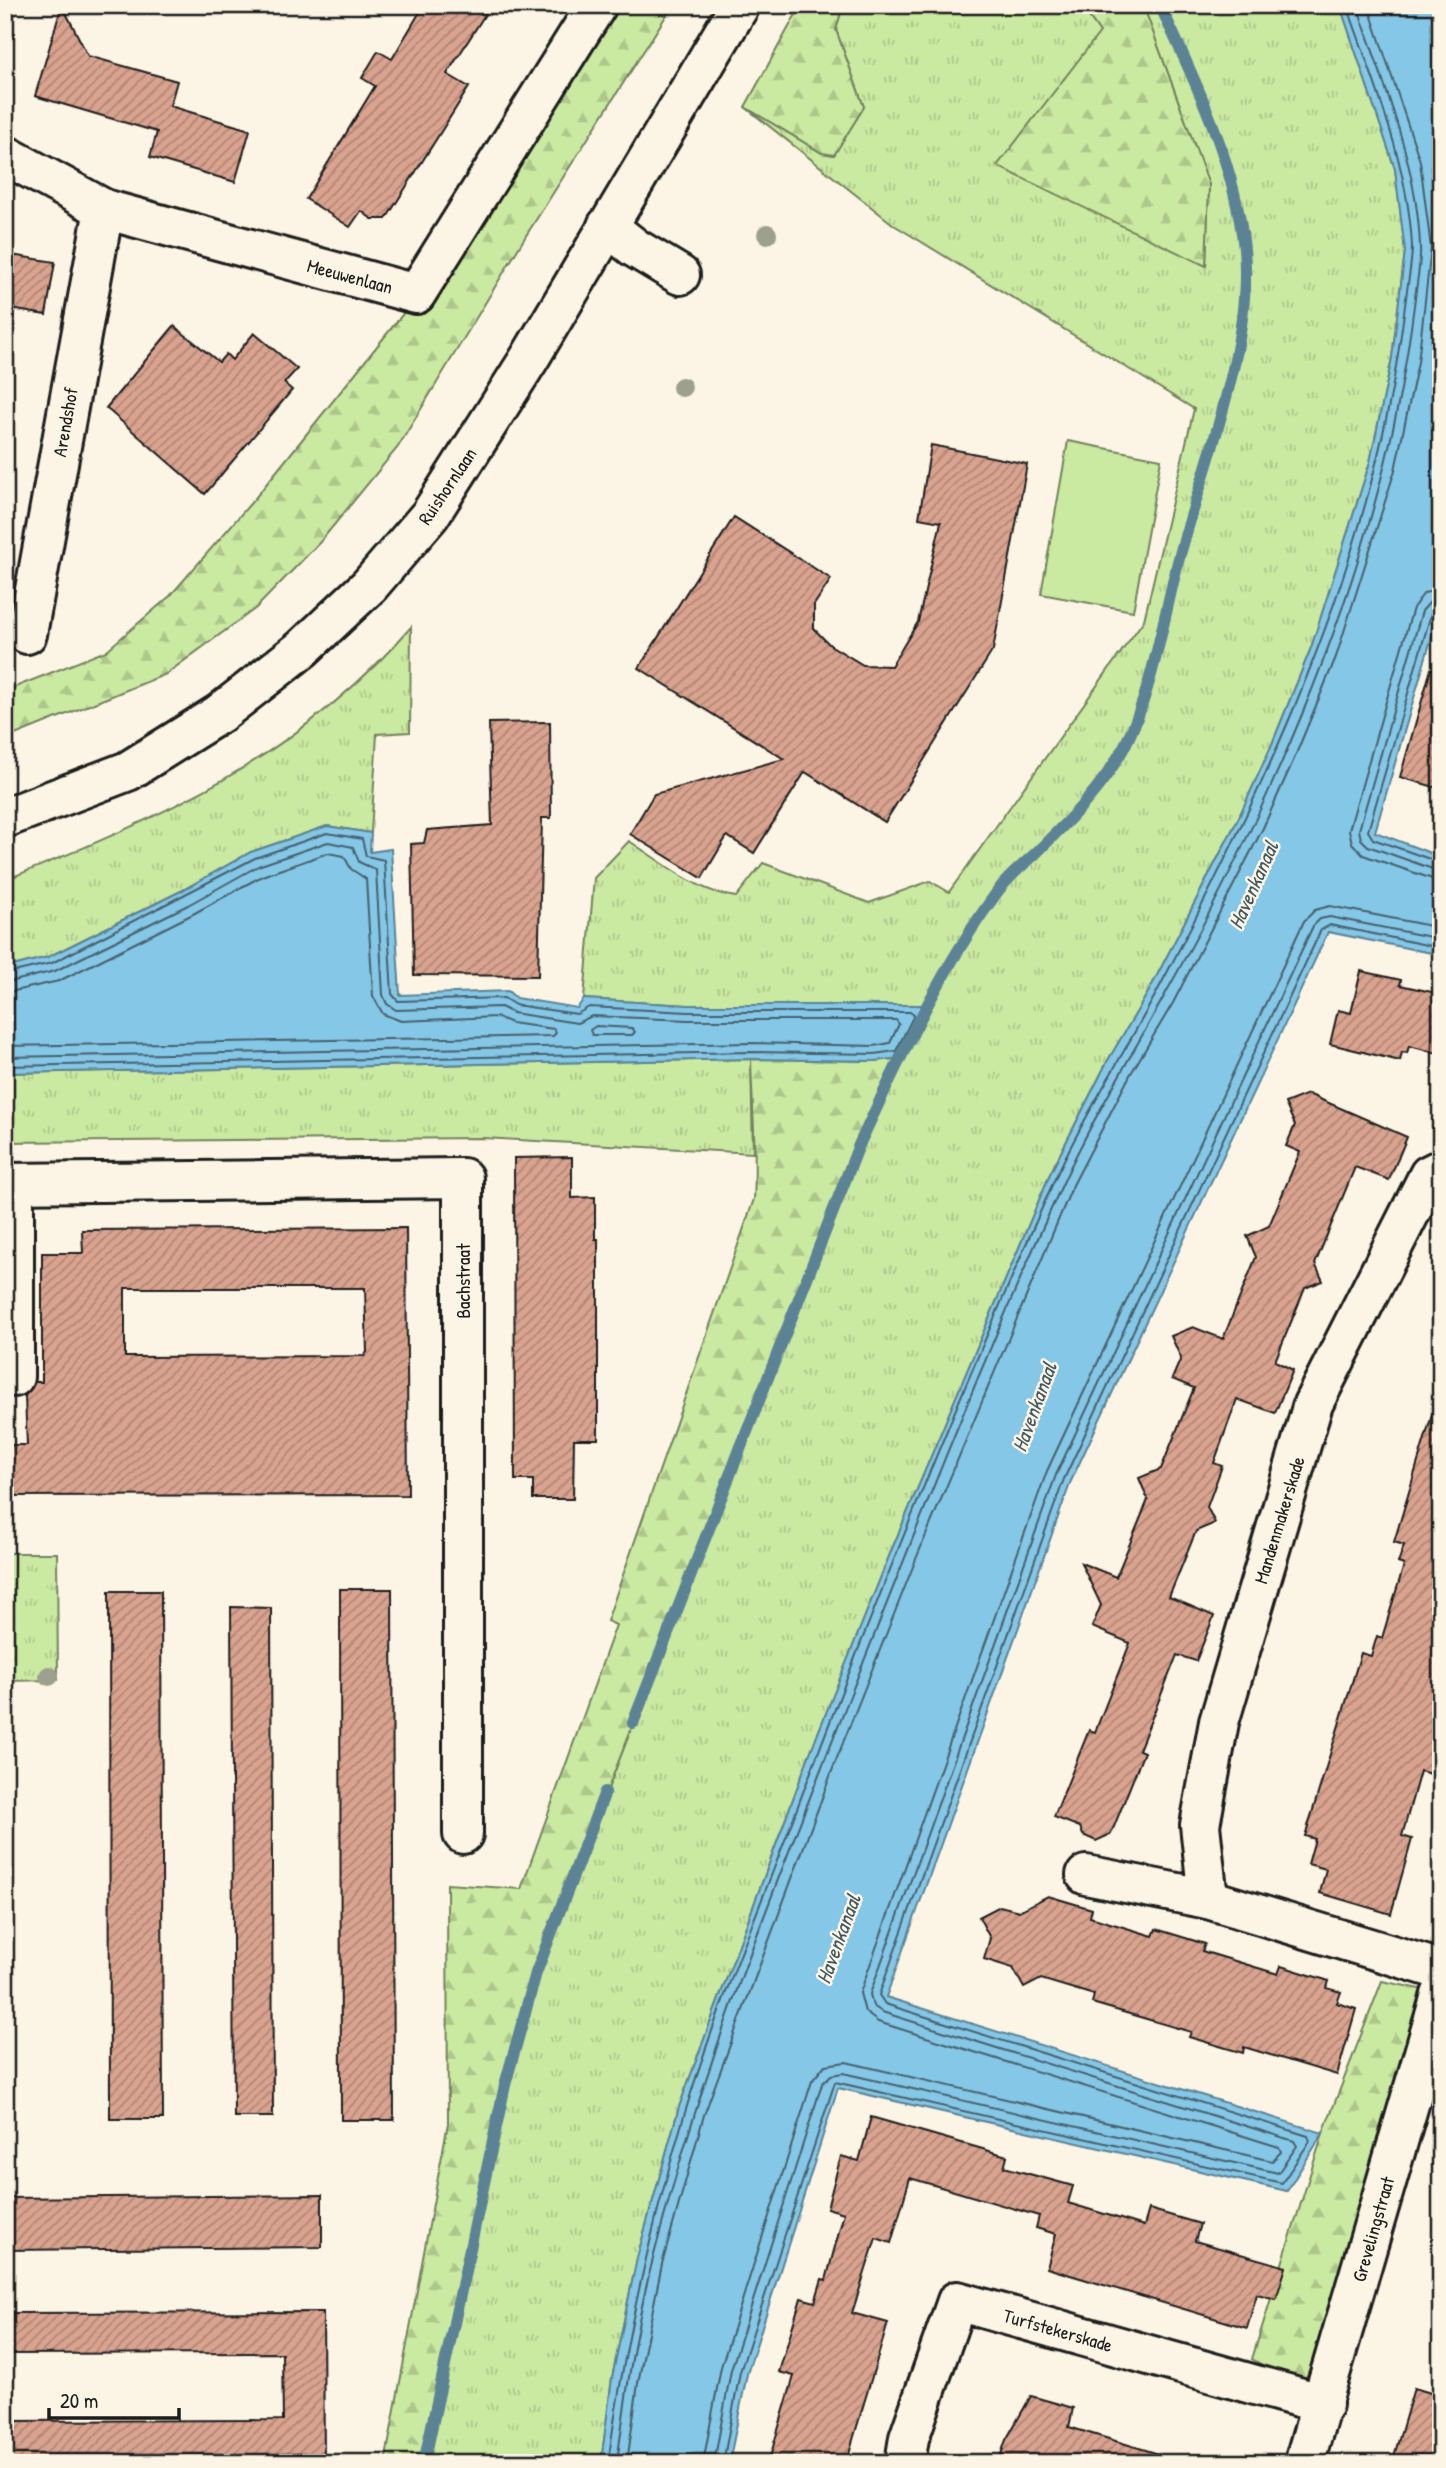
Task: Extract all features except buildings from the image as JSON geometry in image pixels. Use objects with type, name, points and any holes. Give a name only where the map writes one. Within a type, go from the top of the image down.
[{"type":"street","name":"Meeuwenlaan","points":[[5,155],[104,209],[416,294],[597,5]]},
{"type":"street","name":"Ruishornlaan","points":[[5,818],[128,771],[219,713],[302,649],[369,586],[430,515],[529,359],[740,5]]},
{"type":"street","name":"Arendshof","points":[[27,634],[104,209]]},
{"type":"street","points":[[607,226],[635,248],[680,275]]},
{"type":"street","name":"Mandenmakerskade","points":[[1208,1899],[1200,1825],[1219,1722],[1313,1404],[1429,1175],[1441,1170]]},
{"type":"street","name":"Bachstraat","points":[[14,1377],[9,1183],[463,1178],[463,1834]]},
{"type":"street","points":[[1086,1875],[1208,1899],[1441,1970]]},
{"type":"street","name":"Grevelingstraat","points":[[1304,2463],[1441,1995]]},
{"type":"street","name":"Turfstekerskade","points":[[905,2463],[909,2438],[957,2301],[1323,2404]]},
{"type":"green space","points":[[619,5],[673,5],[527,234],[398,447],[320,542],[256,608],[166,674],[5,739],[5,691],[106,651],[170,596],[256,497],[406,310],[429,306]]},
{"type":"green space","points":[[801,5],[843,5],[836,30],[864,107],[834,155],[822,153],[745,107]]},
{"type":"green space","points":[[843,5],[1081,5],[1100,32],[1206,266],[1209,185],[1143,5],[1340,5],[1395,169],[1405,251],[1392,358],[1370,462],[1311,648],[1270,749],[1239,817],[1149,991],[1107,1062],[1050,1174],[892,1549],[810,1753],[679,2107],[637,2258],[612,2378],[601,2463],[424,2463],[505,2085],[536,1973],[859,1145],[927,1005],[688,1005],[584,999],[594,878],[629,841],[694,883],[736,897],[763,863],[869,903],[930,881],[949,892],[1144,620],[1194,409],[894,225],[745,107],[822,153],[834,155],[864,107],[836,30]]},
{"type":"green space","points":[[1081,5],[1143,5],[1209,185],[1206,266],[997,166],[1100,32]]},
{"type":"green space","points":[[1068,441],[1161,459],[1133,611],[1041,594]]},
{"type":"green space","points":[[411,627],[410,732],[377,734],[371,833],[327,826],[251,852],[181,891],[48,957],[5,968],[5,880],[119,832],[225,779],[323,712],[368,672]]},
{"type":"green space","points":[[900,1058],[859,1145],[536,1973],[505,2085],[424,2463],[385,2463],[448,2123],[447,1884],[521,1889],[616,1625],[607,1621],[754,1199],[755,1147],[751,1059],[875,1061]]},
{"type":"green space","points":[[751,1059],[753,1153],[484,1138],[5,1142],[5,1073]]},
{"type":"green space","points":[[5,1553],[57,1553],[58,1680],[5,1681]]},
{"type":"green space","points":[[1382,1981],[1425,1990],[1327,2324],[1302,2388],[1252,2359],[1323,2133]]},
{"type":"water","name":"Havenkanaal","points":[[1340,5],[1441,5],[1441,605],[1375,832],[1441,857],[1441,955],[1328,932],[1071,1481],[886,1997],[1323,2133],[1287,2191],[838,2088],[747,2374],[729,2463],[601,2463],[612,2378],[637,2258],[679,2107],[810,1753],[892,1549],[1050,1174],[1107,1062],[1149,991],[1239,817],[1270,749],[1311,648],[1370,462],[1392,358],[1405,251],[1395,169]]},
{"type":"water","points":[[327,826],[371,833],[370,852],[391,849],[400,995],[508,991],[516,998],[577,1008],[584,999],[688,1005],[927,1005],[900,1058],[875,1061],[751,1059],[5,1073],[5,968],[48,957],[181,891],[251,852]]},
{"type":"waterway","points":[[633,1723],[859,1145],[906,1047],[958,951],[998,891],[1082,805],[1114,764],[1133,728],[1149,682],[1178,562],[1234,366],[1245,287],[1244,249],[1239,217],[1223,154],[1200,94],[1160,5]]},
{"type":"waterway","points":[[424,2463],[505,2085],[536,1973],[605,1792]]}]
